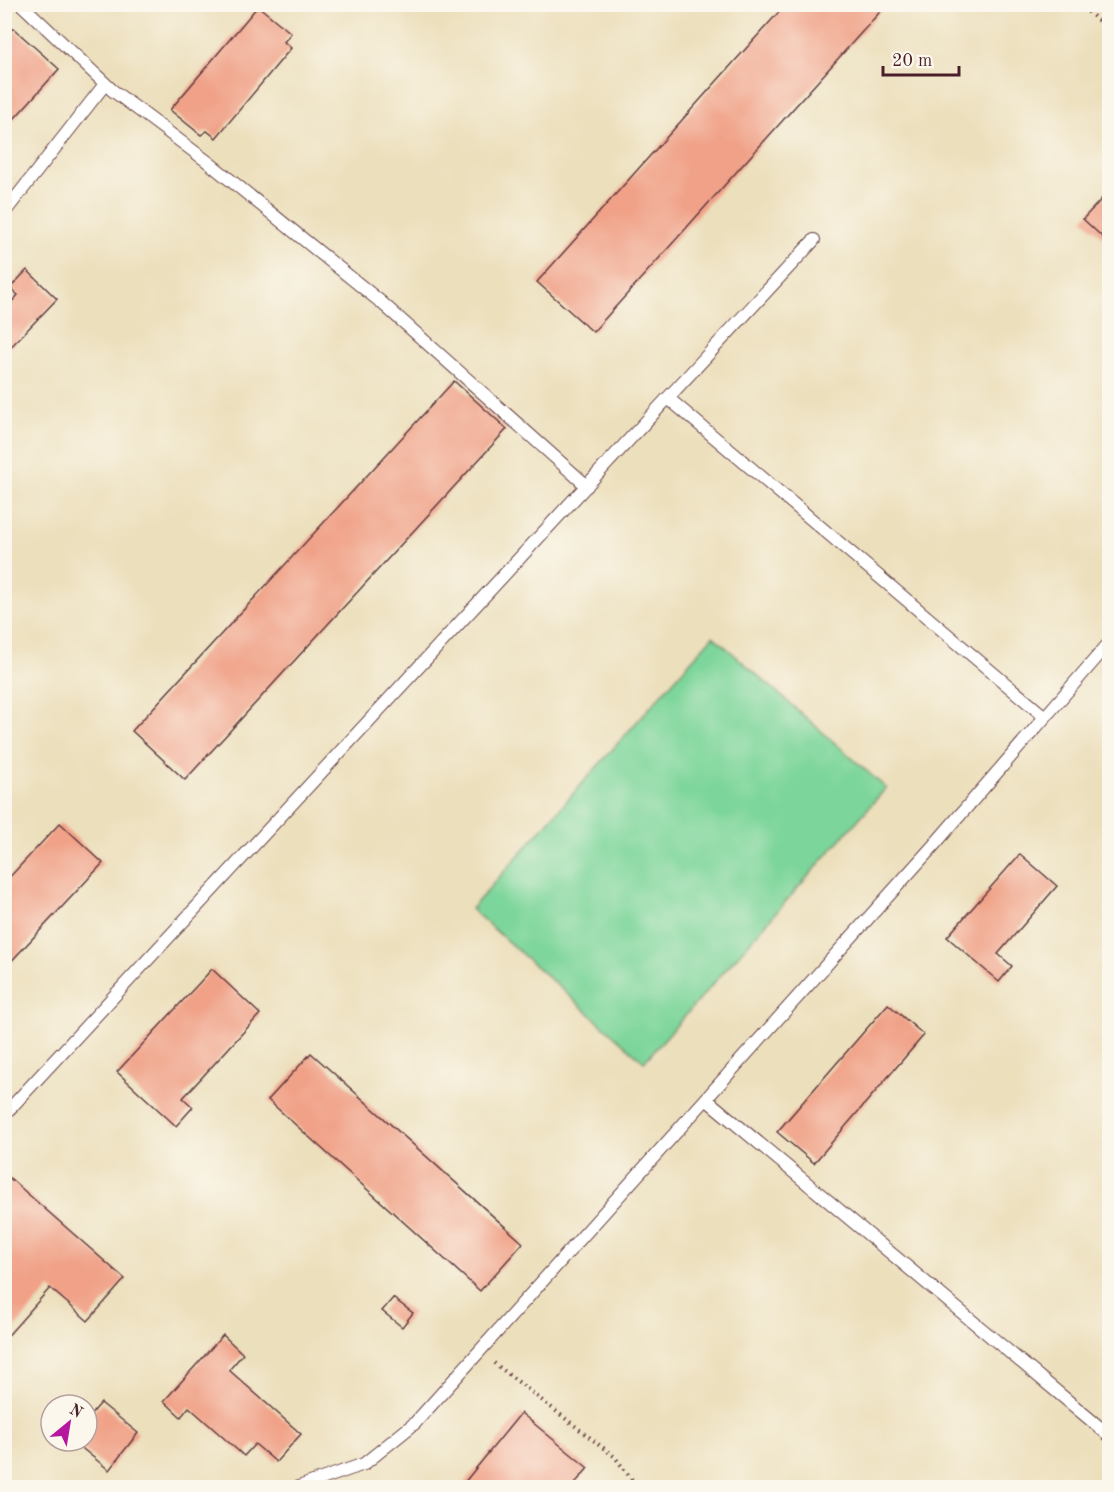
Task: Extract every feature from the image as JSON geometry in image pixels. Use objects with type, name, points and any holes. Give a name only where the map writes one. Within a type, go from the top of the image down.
[{"type":"lane","points":[[21,4],[105,84],[208,162],[382,303],[587,486]]},
{"type":"lane","points":[[4,213],[105,84]]},
{"type":"lane","points":[[4,1115],[814,240]]},
{"type":"lane","points":[[668,398],[1045,717]]},
{"type":"lane","points":[[296,1488],[364,1464],[416,1423],[1110,642]]},
{"type":"lane","points":[[706,1099],[1110,1436]]},
{"type":"path","points":[[1079,4],[1110,31]]},
{"type":"path","points":[[480,1351],[615,1457],[638,1488]]},
{"type":"green space","points":[[713,636],[886,788],[644,1062],[471,909]]},
{"type":"building","points":[[786,4],[887,4],[593,332],[537,282]]},
{"type":"building","points":[[258,6],[291,33],[284,42],[291,48],[216,138],[207,131],[201,135],[170,110]]},
{"type":"building","points":[[13,28],[59,69],[4,130],[4,38]]},
{"type":"building","points":[[1110,190],[1110,244],[1083,219]]},
{"type":"building","points":[[27,270],[57,299],[4,354],[4,310],[18,295],[10,288]]},
{"type":"building","points":[[454,381],[507,429],[185,780],[132,731]]},
{"type":"building","points":[[60,823],[103,863],[4,969],[4,883]]},
{"type":"building","points":[[1020,854],[1057,886],[998,954],[1012,966],[999,982],[947,937]]},
{"type":"building","points":[[212,969],[260,1014],[183,1098],[193,1107],[176,1126],[117,1072]]},
{"type":"building","points":[[888,1004],[924,1035],[814,1163],[777,1132]]},
{"type":"building","points":[[311,1053],[523,1243],[480,1291],[268,1100]]},
{"type":"building","points":[[4,1173],[125,1279],[88,1321],[50,1288],[4,1340]]},
{"type":"building","points":[[393,1298],[413,1313],[402,1327],[382,1311]]},
{"type":"building","points":[[223,1335],[243,1354],[229,1370],[301,1434],[276,1462],[255,1444],[244,1456],[189,1407],[181,1417],[164,1401]]},
{"type":"building","points":[[101,1403],[138,1433],[109,1470],[88,1453],[99,1453],[99,1405]]},
{"type":"building","points":[[521,1413],[588,1468],[571,1488],[470,1488],[464,1483]]}]
